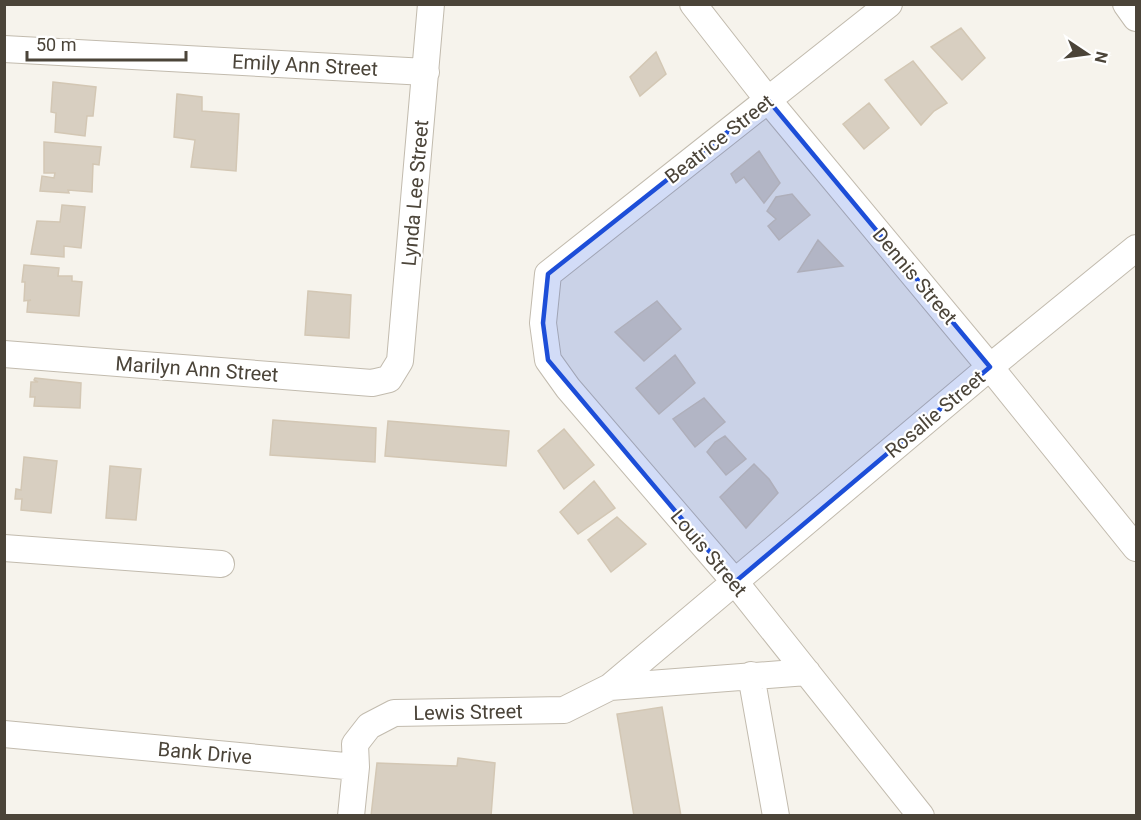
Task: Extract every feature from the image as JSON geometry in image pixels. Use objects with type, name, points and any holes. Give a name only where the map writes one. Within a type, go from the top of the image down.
[{"type":"street","name":"Lynda Lee Street","points":[[389,379],[400,361],[431,4]]},
{"type":"street","name":"Dennis Street","points":[[693,4],[768,100],[1137,548]]},
{"type":"street","name":"Beatrice Street","points":[[548,274],[889,4]]},
{"type":"street","points":[[1126,4],[1137,18]]},
{"type":"street","name":"Emily Ann Street","points":[[4,49],[426,72]]},
{"type":"street","name":"Rosalie Street","points":[[735,582],[990,367],[1137,248]]},
{"type":"street","name":"Louis Street","points":[[548,274],[543,323],[548,360],[568,388],[735,582],[921,816]]},
{"type":"street","name":"Marilyn Ann Street","points":[[4,354],[372,383],[389,379]]},
{"type":"street","points":[[4,548],[221,564]]},
{"type":"street","name":"Lewis Street","points":[[356,767],[355,744],[369,726],[394,713],[564,710],[610,687],[735,582]]},
{"type":"street","name":"Lewis Street","points":[[610,687],[807,672]]},
{"type":"street","points":[[751,675],[776,816]]},
{"type":"street","name":"Bank Drive","points":[[4,734],[356,767]]},
{"type":"street","points":[[351,816],[356,767]]},
{"type":"highlighted area","points":[[768,100],[990,367],[735,582],[548,360],[543,323],[548,274]]},
{"type":"building","points":[[961,28],[985,58],[962,80],[931,47]]},
{"type":"building","points":[[656,52],[666,74],[640,96],[630,77]]},
{"type":"building","points":[[913,61],[947,103],[934,111],[921,125],[885,80]]},
{"type":"building","points":[[53,82],[96,87],[93,116],[87,116],[85,136],[55,132],[56,113],[51,112]]},
{"type":"building","points":[[177,94],[202,97],[202,111],[239,114],[236,171],[191,167],[195,140],[174,137]]},
{"type":"building","points":[[869,103],[889,128],[864,149],[843,124]]},
{"type":"building","points":[[44,142],[101,147],[99,165],[93,164],[92,192],[40,191],[42,176],[54,178],[55,173],[44,173]]},
{"type":"building","points":[[759,151],[780,183],[764,203],[744,177],[736,183],[731,174]]},
{"type":"building","points":[[792,194],[810,215],[779,240],[768,226],[776,219],[767,211],[776,197]]},
{"type":"building","points":[[62,205],[85,207],[81,248],[64,246],[64,257],[31,254],[37,221],[60,222]]},
{"type":"building","points":[[818,240],[843,266],[798,272],[810,253]]},
{"type":"building","points":[[24,265],[59,268],[58,276],[72,276],[72,281],[82,282],[79,316],[27,312],[28,301],[31,300],[24,301],[25,282],[22,282]]},
{"type":"building","points":[[308,291],[351,295],[349,338],[305,335]]},
{"type":"building","points":[[657,301],[681,329],[644,361],[615,332]]},
{"type":"building","points":[[675,355],[695,383],[659,414],[636,388]]},
{"type":"building","points":[[35,378],[81,383],[80,408],[34,406],[35,397],[30,397],[31,382],[38,382],[34,380]]},
{"type":"building","points":[[704,398],[725,422],[695,447],[673,419]]},
{"type":"building","points":[[273,420],[376,428],[375,462],[270,455]]},
{"type":"building","points":[[388,421],[509,431],[506,466],[385,456]]},
{"type":"building","points":[[564,429],[594,465],[564,489],[538,451]]},
{"type":"building","points":[[725,436],[746,459],[726,475],[707,452],[715,442]]},
{"type":"building","points":[[24,457],[57,461],[51,513],[21,510],[22,499],[15,499],[16,489],[21,490]]},
{"type":"building","points":[[754,464],[769,479],[778,493],[746,528],[720,497]]},
{"type":"building","points":[[110,466],[141,469],[136,520],[106,518]]},
{"type":"building","points":[[594,481],[615,508],[578,534],[560,512]]},
{"type":"building","points":[[617,517],[646,544],[611,572],[588,540]]},
{"type":"building","points":[[662,707],[681,816],[634,816],[617,714]]},
{"type":"building","points":[[458,758],[495,763],[491,816],[371,816],[377,763],[457,766]]}]
